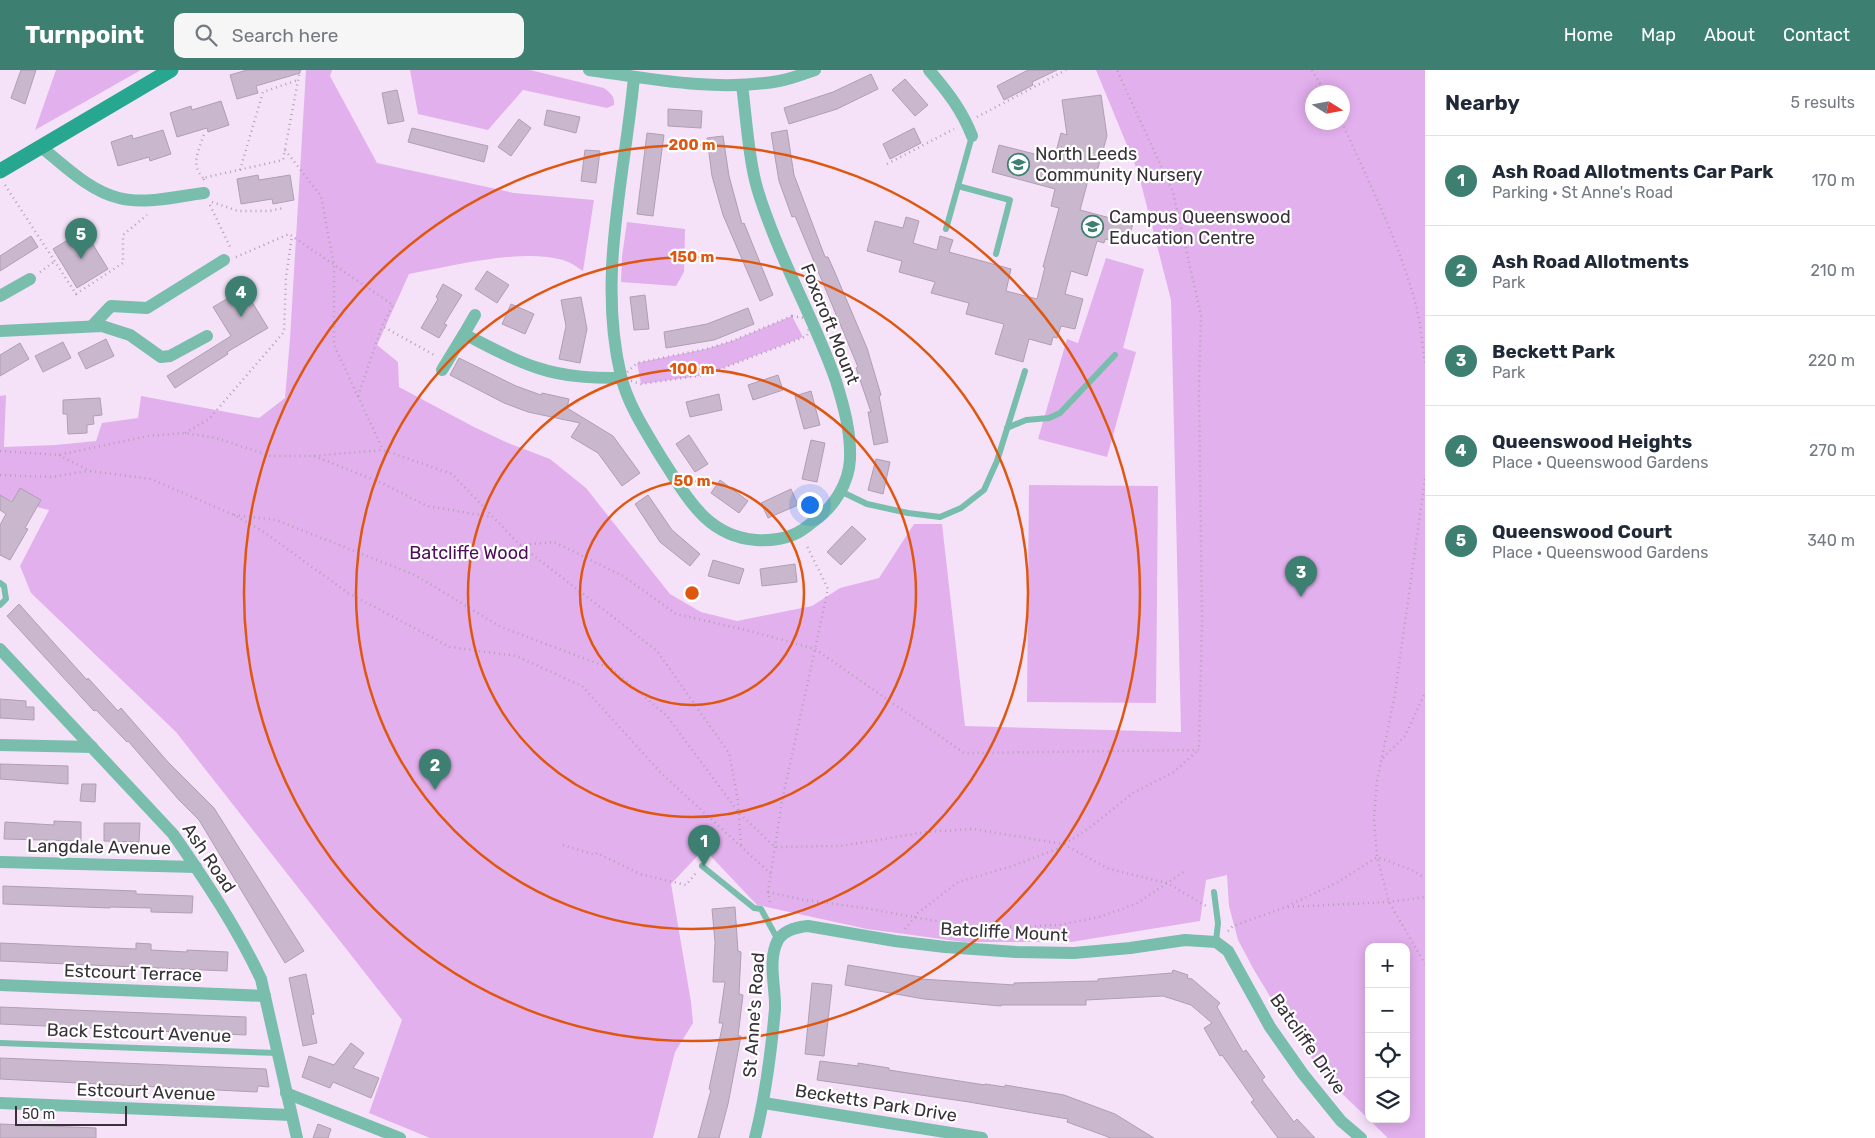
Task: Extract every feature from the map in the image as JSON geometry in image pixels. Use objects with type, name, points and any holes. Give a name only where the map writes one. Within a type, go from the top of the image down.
[{"type":"street","points":[[2,178],[41,147],[171,70]]},
{"type":"street","points":[[589,70],[639,75],[688,84],[742,85],[780,80],[815,70]]},
{"type":"street","points":[[929,70],[951,95],[964,116],[972,136]]},
{"type":"street","name":"Foxcroft Mount","points":[[639,75],[612,257],[612,322],[622,378],[635,412],[648,435],[684,494],[702,516],[720,530],[736,537],[768,541],[800,532],[823,515],[834,503],[840,492],[850,462],[848,424],[844,405],[824,347],[779,248],[754,179],[742,85]]},
{"type":"street","points":[[41,147],[87,183],[119,198],[142,200],[204,193]]},
{"type":"street","points":[[92,326],[111,306],[147,308],[230,256]]},
{"type":"street","points":[[0,296],[30,279]]},
{"type":"street","points":[[445,366],[475,315]]},
{"type":"street","points":[[0,331],[102,326],[130,335],[161,357],[170,356],[207,336]]},
{"type":"street","points":[[464,334],[538,368],[586,378],[622,378]]},
{"type":"street","name":"Ash Road","points":[[0,649],[173,834],[196,867],[250,955],[261,979],[297,1138]]},
{"type":"street","points":[[0,744],[92,747]]},
{"type":"street","name":"Langdale Avenue","points":[[0,862],[196,867]]},
{"type":"street","name":"Batcliffe Mount","points":[[791,930],[800,927],[814,927],[895,941],[990,950],[1074,953],[1130,948],[1185,940],[1216,942]]},
{"type":"street","name":"St Anne's Road","points":[[755,1138],[770,1068],[775,1006],[774,961],[778,940],[791,930]]},
{"type":"street","name":"Batcliffe Drive","points":[[1216,942],[1228,951],[1270,1027],[1303,1074],[1341,1121],[1361,1138]]},
{"type":"street","name":"Estcourt Terrace","points":[[0,985],[265,996]]},
{"type":"street","points":[[286,1093],[400,1138]]},
{"type":"street","name":"Becketts Park Drive","points":[[764,1103],[982,1138]]},
{"type":"street","name":"Estcourt Avenue","points":[[0,1104],[291,1115]]},
{"type":"lane","points":[[946,228],[972,136]]},
{"type":"lane","points":[[958,186],[1010,200],[996,254]]},
{"type":"lane","points":[[1007,428],[1026,420],[1049,418],[1060,413],[1115,355]]},
{"type":"lane","points":[[840,492],[867,504],[908,513],[940,517],[961,508],[984,490],[997,461],[1025,371]]},
{"type":"lane","points":[[0,583],[4,586],[6,599],[0,605]]},
{"type":"lane","points":[[702,866],[754,908],[761,909],[778,940]]},
{"type":"lane","points":[[1214,892],[1217,911],[1216,942]]},
{"type":"lane","name":"Back Estcourt Avenue","points":[[0,1043],[278,1053]]},
{"type":"path","points":[[204,178],[283,160],[300,70]]},
{"type":"path","points":[[895,941],[915,918],[958,882],[1012,866],[1063,844],[1089,828],[1133,793],[1174,772],[1199,750],[1202,621],[1199,387],[1201,315],[1173,192],[1117,70]]},
{"type":"path","points":[[1312,70],[1321,85]]},
{"type":"path","points":[[240,170],[263,92],[298,80]]},
{"type":"path","points":[[1346,130],[1393,238],[1412,289],[1421,330],[1425,363]]},
{"type":"path","points":[[204,134],[195,163],[196,170],[204,178],[204,193]]},
{"type":"path","points":[[285,150],[321,196],[334,265],[334,345],[383,450]]},
{"type":"path","points":[[2,178],[76,294],[123,263],[123,234],[151,212],[142,200]]},
{"type":"path","points":[[284,208],[270,211],[238,211],[208,201],[230,256],[289,234],[393,305],[382,326],[358,396]]},
{"type":"path","points":[[185,433],[209,419],[284,332],[286,277],[292,236]]},
{"type":"path","points":[[30,279],[55,261]]},
{"type":"path","points":[[792,316],[811,319],[807,336],[705,374],[641,384],[622,378],[637,363],[706,349],[732,341],[792,316]]},
{"type":"path","points":[[382,326],[445,366]]},
{"type":"path","points":[[0,452],[59,455],[148,436],[185,433],[216,438],[271,456],[313,456],[383,450],[452,474],[520,545],[657,650],[729,753],[738,801],[741,846]]},
{"type":"path","points":[[59,455],[90,471]]},
{"type":"path","points":[[313,456],[382,483],[427,506],[494,518]]},
{"type":"path","points":[[0,475],[51,477],[90,471],[151,479],[234,515],[264,532],[348,593],[450,647],[516,656],[582,686],[662,774],[771,874]]},
{"type":"path","points":[[1425,479],[1406,624],[1377,781],[1374,818],[1377,857],[1389,902],[1425,964]]},
{"type":"path","points":[[234,515],[276,520],[415,576],[501,626],[612,669],[667,716],[739,813],[775,847],[841,846],[926,832],[973,830],[1063,844],[1109,869],[1167,883],[1217,911]]},
{"type":"path","points":[[772,911],[768,892],[782,800],[828,589],[800,532]]},
{"type":"path","points":[[520,545],[554,542],[623,576],[676,614],[754,632],[815,649],[964,752],[1199,750]]},
{"type":"path","points":[[1382,759],[1405,736],[1425,693]]},
{"type":"path","points":[[563,845],[595,855],[597,853],[640,874],[686,885],[702,866]]},
{"type":"path","points":[[1377,857],[1425,878]]},
{"type":"path","points":[[1216,942],[1233,926],[1286,907],[1338,882],[1377,857]]},
{"type":"path","points":[[768,892],[805,900],[865,908],[963,926],[1010,927],[1059,924],[1099,917],[1136,904],[1185,871]]},
{"type":"path","points":[[1286,907],[1389,902],[1425,898]]},
{"type":"green space","points":[[56,70],[141,70],[35,130]]},
{"type":"green space","name":"Batcliffe Wood","points":[[306,70],[332,70],[330,76],[377,163],[514,193],[594,200],[583,271],[563,260],[527,256],[466,263],[409,274],[377,345],[398,362],[399,387],[474,427],[508,443],[550,459],[586,488],[670,594],[701,612],[737,621],[812,606],[840,588],[879,578],[914,524],[942,524],[965,726],[1181,732],[1171,300],[1138,172],[1096,70],[1425,70],[1425,1138],[1388,1138],[1372,1123],[1410,1123],[1410,943],[1365,943],[1365,1116],[1328,1080],[1289,1028],[1254,970],[1238,940],[1229,906],[1227,875],[1206,880],[1200,921],[1071,942],[964,942],[867,929],[757,905],[704,849],[671,884],[693,1023],[675,1052],[653,1138],[430,1138],[369,1113],[402,1020],[176,732],[31,593],[20,566],[49,510],[0,498],[0,396],[6,395],[4,447],[96,441],[102,423],[138,418],[141,396],[259,418],[285,398]]},
{"type":"green space","points":[[410,70],[530,70],[604,88],[612,95],[614,105],[607,108],[523,90],[488,130],[418,114]]},
{"type":"green space","points":[[627,222],[685,229],[684,272],[676,286],[621,282],[622,256]]},
{"type":"green space","points":[[1106,258],[1144,269],[1123,348],[1136,352],[1107,457],[1038,439],[1067,339],[1078,343]]},
{"type":"green space","points":[[792,316],[803,337],[705,375],[641,384],[637,363],[706,349],[732,341]]},
{"type":"green space","points":[[1029,485],[1158,486],[1156,703],[1027,702]]},
{"type":"building","points":[[21,70],[36,70],[25,104],[11,98]]},
{"type":"building","points":[[247,70],[300,70],[300,73],[256,86],[258,93],[237,99],[230,75]]},
{"type":"building","points":[[1028,70],[1057,70],[1032,82],[1033,85],[1004,100],[997,86]]},
{"type":"building","points":[[871,74],[878,89],[837,109],[789,124],[784,108],[833,92]]},
{"type":"building","points":[[905,79],[928,105],[915,116],[892,90]]},
{"type":"building","points":[[397,90],[404,121],[388,124],[382,93]]},
{"type":"building","name":"Campus Queenswood Education Centre","points":[[1101,95],[1107,136],[1096,175],[1090,173],[1080,210],[1133,224],[1127,244],[1105,239],[1104,243],[1097,241],[1087,276],[1071,271],[1065,294],[1083,299],[1075,329],[1061,326],[1057,338],[1053,337],[1051,345],[1029,339],[1023,362],[995,354],[1004,324],[966,314],[969,303],[931,293],[935,282],[899,272],[902,261],[867,251],[875,221],[903,228],[906,217],[919,221],[913,243],[937,250],[940,236],[953,240],[949,252],[1011,269],[1006,291],[1037,299],[1045,267],[1043,267],[1059,208],[1051,206],[1055,189],[992,172],[999,145],[1054,159],[1061,133],[1067,135],[1062,100]]},
{"type":"building","points":[[221,101],[229,125],[208,132],[207,128],[177,137],[170,113],[191,106],[192,110]]},
{"type":"building","points":[[668,109],[702,111],[701,128],[668,126]]},
{"type":"building","points":[[547,110],[580,117],[576,133],[544,125]]},
{"type":"building","points":[[519,119],[531,128],[511,156],[498,147]]},
{"type":"building","points":[[412,128],[488,146],[484,162],[408,142]]},
{"type":"building","points":[[914,128],[921,143],[890,159],[883,144]]},
{"type":"building","points":[[163,130],[171,154],[150,161],[149,157],[118,166],[111,142],[132,135],[133,139]]},
{"type":"building","points":[[787,130],[794,175],[825,257],[828,257],[867,348],[881,395],[879,396],[888,442],[874,445],[868,412],[871,412],[856,368],[858,367],[795,216],[792,217],[779,181],[771,133]]},
{"type":"building","points":[[647,133],[664,135],[653,216],[637,214]]},
{"type":"building","points":[[723,136],[729,176],[742,224],[744,223],[773,295],[760,301],[723,215],[712,176],[707,138]]},
{"type":"building","points":[[585,150],[600,151],[596,183],[581,181]]},
{"type":"building","points":[[258,175],[259,180],[290,175],[294,200],[273,204],[272,199],[241,204],[237,179]]},
{"type":"building","points":[[84,230],[108,269],[77,288],[53,249]]},
{"type":"building","points":[[31,236],[38,247],[0,271],[0,256]]},
{"type":"building","points":[[487,271],[509,285],[497,303],[475,289]]},
{"type":"building","points":[[443,284],[462,295],[444,324],[447,325],[439,338],[421,328],[438,299],[436,297]]},
{"type":"building","points":[[244,289],[268,328],[227,352],[228,354],[175,388],[167,376],[231,336],[213,307]]},
{"type":"building","points":[[645,295],[649,329],[634,330],[630,297]]},
{"type":"building","points":[[581,297],[587,329],[580,363],[559,359],[566,326],[561,300]]},
{"type":"building","points":[[511,304],[534,314],[525,334],[502,324]]},
{"type":"building","points":[[748,308],[754,324],[714,340],[666,348],[664,332],[707,324]]},
{"type":"building","points":[[106,339],[114,356],[86,369],[78,353]]},
{"type":"building","points":[[63,342],[71,358],[43,372],[35,356]]},
{"type":"building","points":[[20,343],[29,359],[0,376],[0,355]]},
{"type":"building","points":[[459,358],[516,386],[541,395],[542,393],[569,399],[567,408],[613,436],[640,473],[622,486],[598,453],[571,437],[580,423],[528,412],[504,403],[450,375]]},
{"type":"building","points":[[778,375],[783,390],[753,400],[748,385]]},
{"type":"building","points":[[811,391],[820,425],[804,429],[795,396]]},
{"type":"building","points":[[719,394],[722,410],[690,417],[686,402]]},
{"type":"building","points":[[100,398],[102,415],[93,416],[94,424],[87,425],[87,433],[68,434],[67,414],[63,414],[63,400]]},
{"type":"building","points":[[689,435],[708,464],[695,472],[676,444]]},
{"type":"building","points":[[811,440],[825,443],[817,482],[802,479]]},
{"type":"building","points":[[876,459],[890,462],[883,494],[868,490]]},
{"type":"building","points":[[720,480],[748,501],[739,513],[711,493]]},
{"type":"building","points":[[20,488],[41,500],[25,528],[28,529],[10,560],[0,555],[0,525],[6,514],[0,510],[0,495],[12,502]]},
{"type":"building","points":[[791,489],[798,505],[768,518],[761,503]]},
{"type":"building","points":[[648,495],[672,530],[700,554],[690,566],[660,542],[635,504]]},
{"type":"building","points":[[852,526],[866,539],[841,565],[827,552]]},
{"type":"building","points":[[713,560],[744,569],[739,584],[708,576]]},
{"type":"building","points":[[795,564],[797,582],[762,586],[760,569]]},
{"type":"building","points":[[19,604],[87,680],[88,678],[118,711],[121,708],[168,762],[214,808],[304,951],[285,963],[199,820],[179,800],[128,741],[96,710],[94,711],[7,616]]},
{"type":"building","points":[[0,699],[26,701],[26,707],[34,707],[34,720],[0,718]]},
{"type":"building","points":[[0,764],[68,766],[68,784],[0,779]]},
{"type":"building","points":[[82,784],[96,784],[95,802],[80,801]]},
{"type":"building","points":[[54,821],[81,822],[81,841],[4,839],[5,822],[54,825]]},
{"type":"building","points":[[104,823],[140,823],[139,842],[104,841]]},
{"type":"building","points":[[3,886],[136,891],[136,894],[193,896],[192,913],[151,912],[151,908],[3,904]]},
{"type":"building","points":[[735,907],[738,951],[741,952],[739,994],[743,995],[738,1036],[741,1036],[728,1104],[719,1138],[698,1138],[711,1090],[709,1089],[723,1023],[719,1023],[725,982],[713,982],[715,942],[712,909]]},
{"type":"building","points":[[0,943],[136,949],[136,943],[151,944],[151,950],[228,952],[227,971],[0,961]]},
{"type":"building","points":[[848,965],[921,977],[921,979],[1014,985],[1014,983],[1098,981],[1098,979],[1172,973],[1173,970],[1188,975],[1187,978],[1192,979],[1220,1003],[1217,1007],[1243,1052],[1246,1050],[1265,1077],[1262,1080],[1294,1122],[1297,1119],[1315,1138],[1278,1138],[1251,1102],[1254,1100],[1222,1055],[1220,1056],[1204,1028],[1212,1023],[1191,1005],[1163,996],[1086,1000],[1086,1005],[1001,1006],[924,999],[845,985]]},
{"type":"building","points":[[306,974],[314,1014],[311,1015],[317,1043],[303,1046],[289,978]]},
{"type":"building","points":[[812,983],[832,985],[824,1056],[805,1054]]},
{"type":"building","points":[[0,1007],[246,1017],[246,1035],[0,1024]]},
{"type":"building","points":[[351,1043],[364,1053],[353,1068],[379,1078],[371,1098],[333,1082],[330,1088],[302,1077],[309,1056],[334,1065]]},
{"type":"building","points":[[0,1058],[266,1069],[269,1087],[258,1086],[257,1092],[0,1079]]},
{"type":"building","points":[[820,1061],[858,1066],[858,1063],[889,1068],[889,1070],[985,1085],[1005,1087],[1005,1085],[1064,1095],[1115,1114],[1154,1138],[1111,1138],[1067,1122],[1068,1119],[969,1102],[817,1080]]},
{"type":"building","points":[[0,1124],[96,1128],[96,1138],[0,1138]]},
{"type":"building","points":[[318,1124],[331,1129],[328,1138],[313,1138]]},
{"type":"place","name":"North Leeds Community Nursery","points":[[1019,164]]},
{"type":"place","name":"Campus Queenswood Education Centre","points":[[1093,227]]},
{"type":"place","name":"Queenswood Court","points":[[81,259]]},
{"type":"place","name":"Queenswood Heights","points":[[241,317]]},
{"type":"place","name":"Beckett Park","points":[[1301,597]]},
{"type":"place","name":"Ash Road Allotments","points":[[435,790]]},
{"type":"place","name":"Ash Road Allotments Car Park","points":[[704,866]]}]
